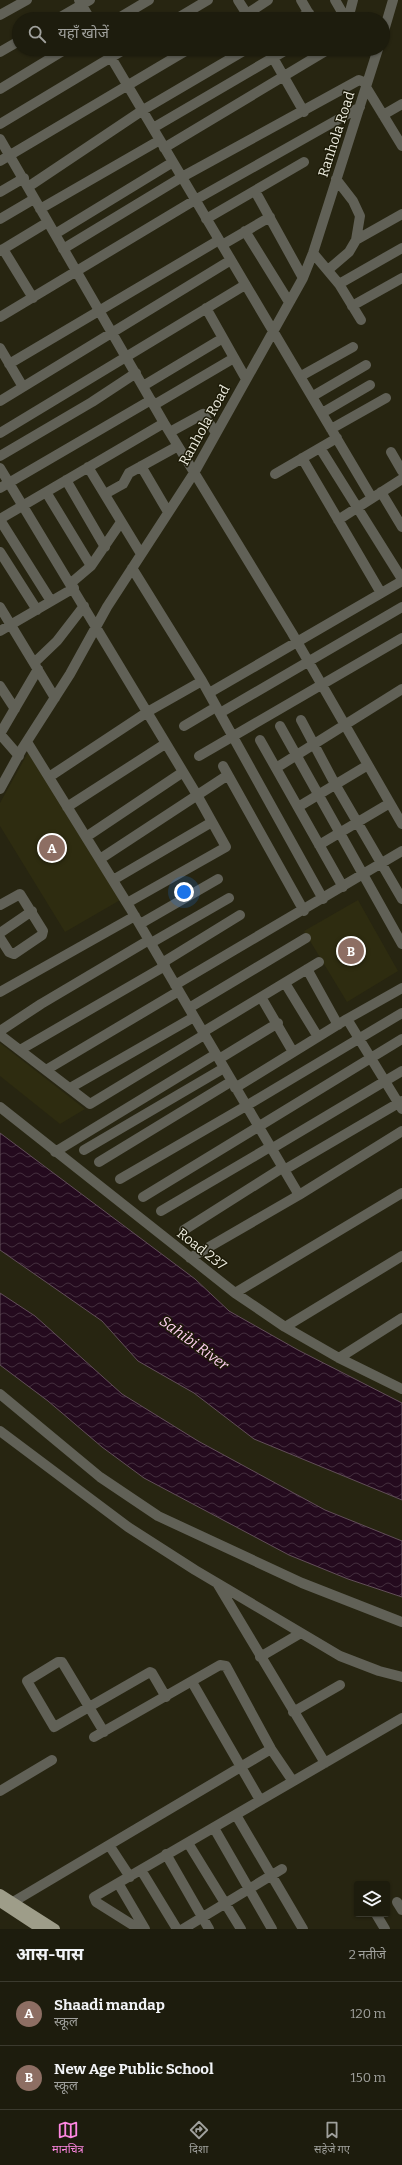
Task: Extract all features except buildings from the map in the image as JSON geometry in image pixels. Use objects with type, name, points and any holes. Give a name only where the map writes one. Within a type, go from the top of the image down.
[{"type":"main road","points":[[0,1894],[55,1929]]},
{"type":"main road","points":[[0,1902],[41,1929]]},
{"type":"street","points":[[0,15],[27,0]]},
{"type":"street","points":[[129,12],[149,0]]},
{"type":"street","points":[[188,12],[208,0]]},
{"type":"street","points":[[238,0],[243,12]]},
{"type":"street","points":[[252,12],[268,0]]},
{"type":"street","points":[[301,0],[308,12]]},
{"type":"street","points":[[335,0],[343,12]]},
{"type":"street","points":[[349,12],[353,0]]},
{"type":"street","points":[[389,12],[393,0]]},
{"type":"street","points":[[68,12],[83,2],[87,12]]},
{"type":"street","points":[[0,52],[12,45]]},
{"type":"street","points":[[0,89],[54,56]]},
{"type":"street","points":[[0,124],[104,56]]},
{"type":"street","points":[[111,56],[372,498]]},
{"type":"street","points":[[0,161],[177,56]]},
{"type":"street","points":[[0,192],[26,183],[143,110],[235,56]]},
{"type":"street","points":[[153,128],[267,56]]},
{"type":"street","points":[[271,56],[304,112]]},
{"type":"street","points":[[40,209],[162,144],[283,77],[318,56]]},
{"type":"street","name":"Ranhola Road","points":[[0,789],[132,568],[194,473],[303,278],[313,253],[360,107],[374,56]]},
{"type":"street","points":[[63,249],[182,177],[304,112],[359,80],[366,85],[402,146]]},
{"type":"street","points":[[384,115],[402,104]]},
{"type":"street","points":[[0,317],[77,273],[195,200],[360,107]]},
{"type":"street","points":[[0,139],[77,273],[114,333],[164,423],[309,662],[402,824]]},
{"type":"street","points":[[55,234],[173,162]]},
{"type":"street","points":[[206,219],[304,162]]},
{"type":"street","points":[[328,270],[349,252],[356,240],[360,216],[358,208],[336,179]]},
{"type":"street","points":[[255,191],[303,278]]},
{"type":"street","points":[[0,219],[34,199]]},
{"type":"street","points":[[356,240],[402,214]]},
{"type":"street","points":[[9,364],[220,243],[270,217]]},
{"type":"street","points":[[33,298],[2,250],[48,222]]},
{"type":"street","points":[[245,231],[289,302]]},
{"type":"street","points":[[339,284],[402,248]]},
{"type":"street","points":[[313,253],[339,284],[361,320]]},
{"type":"street","points":[[0,402],[231,260]]},
{"type":"street","points":[[352,306],[402,278]]},
{"type":"street","points":[[0,433],[120,361],[126,355],[245,285]]},
{"type":"street","points":[[206,308],[246,379]]},
{"type":"street","points":[[143,386],[223,338]]},
{"type":"street","points":[[0,348],[23,387]]},
{"type":"street","points":[[301,376],[352,348]]},
{"type":"street","points":[[4,485],[234,358]]},
{"type":"street","points":[[312,396],[366,365]]},
{"type":"street","points":[[0,456],[92,402],[136,373]]},
{"type":"street","points":[[322,413],[370,385]]},
{"type":"street","points":[[275,474],[320,448],[334,433],[386,398]]},
{"type":"street","points":[[170,432],[200,414],[206,416],[216,433]]},
{"type":"street","points":[[51,601],[0,520],[164,423]]},
{"type":"street","points":[[105,494],[119,487],[129,473],[178,446]]},
{"type":"street","points":[[209,693],[402,580],[320,448]]},
{"type":"street","points":[[391,452],[402,471]]},
{"type":"street","points":[[302,458],[381,593]]},
{"type":"street","points":[[141,466],[168,512]]},
{"type":"street","points":[[88,467],[141,554]]},
{"type":"street","points":[[0,468],[4,485],[22,506],[72,586],[197,795],[226,847],[127,903]]},
{"type":"street","points":[[338,520],[402,479]]},
{"type":"street","points":[[66,480],[105,547]]},
{"type":"street","points":[[46,492],[91,566]]},
{"type":"street","points":[[381,492],[402,526]]},
{"type":"street","points":[[0,631],[37,610],[72,586],[91,566],[121,522]]},
{"type":"street","points":[[0,552],[37,610]]},
{"type":"street","points":[[132,568],[209,693],[323,899]]},
{"type":"street","points":[[19,756],[0,734],[15,709],[36,666],[84,606]]},
{"type":"street","points":[[0,607],[55,698]]},
{"type":"street","points":[[184,726],[218,710],[309,662],[402,607]]},
{"type":"street","points":[[199,756],[402,638]]},
{"type":"street","points":[[49,777],[147,712],[202,681]]},
{"type":"street","points":[[0,686],[15,709]]},
{"type":"street","points":[[276,768],[402,689]]},
{"type":"street","points":[[301,720],[335,784],[402,899]]},
{"type":"street","points":[[280,726],[402,944]]},
{"type":"street","points":[[260,740],[343,887]]},
{"type":"street","points":[[27,742],[127,903],[298,1195]]},
{"type":"street","points":[[67,807],[166,744]]},
{"type":"street","points":[[298,807],[368,765]]},
{"type":"street","points":[[223,766],[304,911]]},
{"type":"street","points":[[86,837],[183,772]]},
{"type":"street","points":[[100,859],[228,775]]},
{"type":"street","points":[[319,844],[390,803]]},
{"type":"street","points":[[113,880],[212,822]]},
{"type":"street","points":[[46,1070],[177,988],[402,851]]},
{"type":"street","points":[[0,992],[218,879]]},
{"type":"street","points":[[0,905],[20,894],[44,932],[42,935],[14,954],[9,952],[0,938]]},
{"type":"street","points":[[0,1031],[41,1004],[229,898]]},
{"type":"street","points":[[0,933],[32,912]]},
{"type":"street","points":[[20,1050],[163,964],[240,915]]},
{"type":"street","points":[[189,1008],[306,938]]},
{"type":"street","points":[[0,1035],[90,1104],[319,962]]},
{"type":"street","points":[[307,969],[338,1025]]},
{"type":"street","points":[[285,983],[318,1037]]},
{"type":"street","points":[[99,1162],[234,1084],[293,1052],[402,988]]},
{"type":"street","points":[[262,997],[293,1052]]},
{"type":"street","points":[[120,1179],[402,1013]]},
{"type":"street","points":[[70,1088],[194,1017]]},
{"type":"street","points":[[184,1230],[283,1169],[401,1104],[347,1019]]},
{"type":"street","points":[[84,1150],[219,1060],[278,1023]]},
{"type":"street","points":[[143,1196],[402,1039]]},
{"type":"street","points":[[55,1152],[219,1060]]},
{"type":"street","points":[[161,1211],[402,1071]]},
{"type":"street","name":"Road 237","points":[[0,1107],[235,1293],[285,1327],[339,1358],[397,1387]]},
{"type":"street","points":[[190,1258],[298,1195],[402,1130]]},
{"type":"street","points":[[235,1293],[402,1193]]},
{"type":"street","points":[[285,1327],[402,1256]]},
{"type":"street","points":[[339,1358],[402,1318]]},
{"type":"street","points":[[397,1387],[402,1379]]},
{"type":"street","points":[[0,1394],[100,1477],[158,1516],[302,1583],[402,1622]]},
{"type":"street","points":[[0,1431],[128,1527],[195,1570],[216,1581],[301,1633],[354,1662],[402,1677]]},
{"type":"street","points":[[216,1581],[260,1657],[325,1763]]},
{"type":"street","points":[[260,1657],[301,1633]]},
{"type":"street","points":[[104,1732],[89,1706],[60,1661],[26,1682],[54,1727],[89,1706],[150,1672],[166,1697]]},
{"type":"street","points":[[94,1737],[220,1665],[226,1666],[272,1749],[292,1780]]},
{"type":"street","points":[[192,1682],[260,1800]]},
{"type":"street","points":[[293,1712],[340,1685]]},
{"type":"street","points":[[138,1929],[93,1899],[166,1854],[236,1815],[292,1780],[325,1763],[402,1718]]},
{"type":"street","points":[[13,1902],[272,1749]]},
{"type":"street","points":[[0,1791],[52,1760]]},
{"type":"street","points":[[236,1815],[302,1929]]},
{"type":"street","points":[[214,1828],[272,1929]]},
{"type":"street","points":[[188,1843],[241,1929]]},
{"type":"street","points":[[109,1845],[130,1877]]},
{"type":"street","points":[[166,1854],[210,1929]]},
{"type":"street","points":[[183,1929],[282,1869]]},
{"type":"street","points":[[141,1870],[176,1929]]},
{"type":"street","points":[[118,1883],[145,1929]]},
{"type":"street","points":[[378,1917],[385,1929]]},
{"type":"shaded area","points":[[30,749],[122,899],[65,932],[0,826],[0,803]]},
{"type":"shaded area","points":[[358,900],[398,971],[347,1002],[304,931]]},
{"type":"shaded area","points":[[0,1043],[85,1109],[60,1124],[0,1076]]},
{"type":"water","name":"Sahibi River","points":[[0,1133],[195,1279],[229,1311],[298,1350],[402,1403],[402,1500],[254,1439],[194,1393],[138,1361],[102,1321],[0,1250]]},
{"type":"water","points":[[0,1293],[35,1316],[122,1394],[198,1441],[325,1510],[402,1541],[402,1597],[348,1579],[289,1555],[144,1478],[102,1447],[48,1401],[0,1365]]},
{"type":"place","name":"Shaadi mandap","points":[[52,848]]},
{"type":"place","name":"New Age Public School","points":[[351,951]]}]
